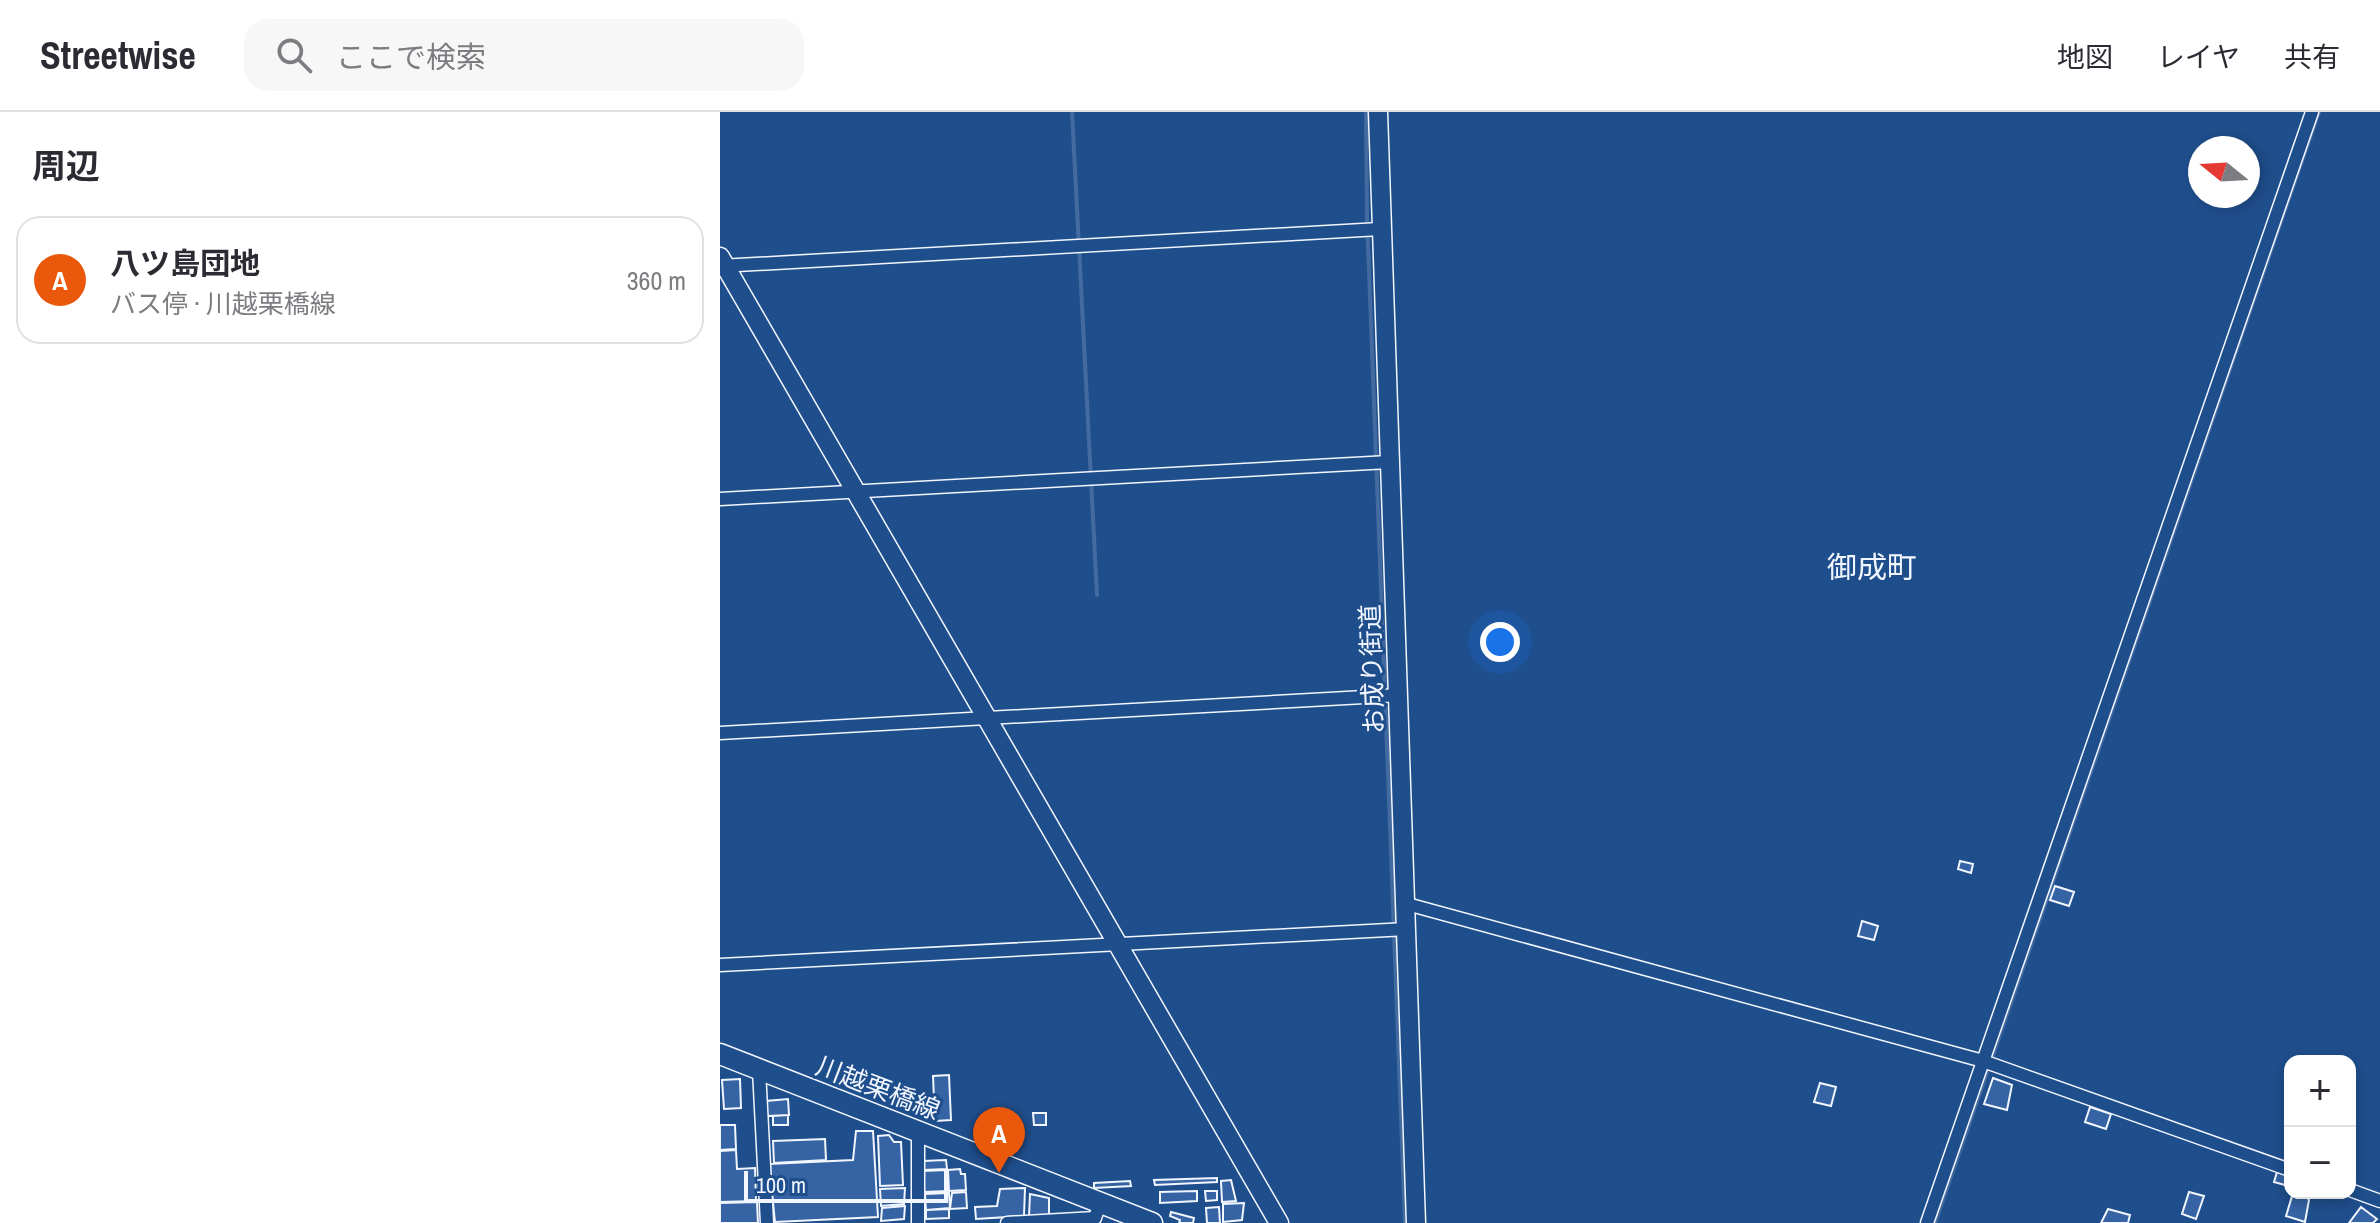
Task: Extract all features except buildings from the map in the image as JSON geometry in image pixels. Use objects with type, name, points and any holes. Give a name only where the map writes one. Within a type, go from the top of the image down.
[{"type":"main road","name":"川越栗橋線","points":[[720,1054],[1140,1221]]},
{"type":"street","name":"お成り街道","points":[[1378,112],[1416,1223]]},
{"type":"street","points":[[1927,1223],[2312,112]]},
{"type":"street","points":[[1279,1223],[989,718],[722,263],[1380,229]]},
{"type":"street","points":[[720,499],[1389,462]]},
{"type":"street","points":[[720,733],[1400,695]]},
{"type":"street","points":[[1407,904],[1983,1061],[2284,1168]]},
{"type":"street","points":[[720,965],[1407,929]]},
{"type":"street","points":[[759,1070],[767,1223]]},
{"type":"street","points":[[918,1132],[918,1223]]},
{"type":"street","points":[[2356,1192],[2380,1201]]},
{"type":"street","points":[[1007,1223],[1095,1218],[1100,1203]]},
{"type":"waterway","points":[[1072,112],[1097,595]]},
{"type":"waterway","points":[[1366,112],[1367,218],[1405,1223]]},
{"type":"waterway","points":[[1935,1223],[2319,112]]},
{"type":"place","name":"八ツ島団地","points":[[999,1173]]},
{"type":"district","name":"御成町","points":[[1872,568]]}]
